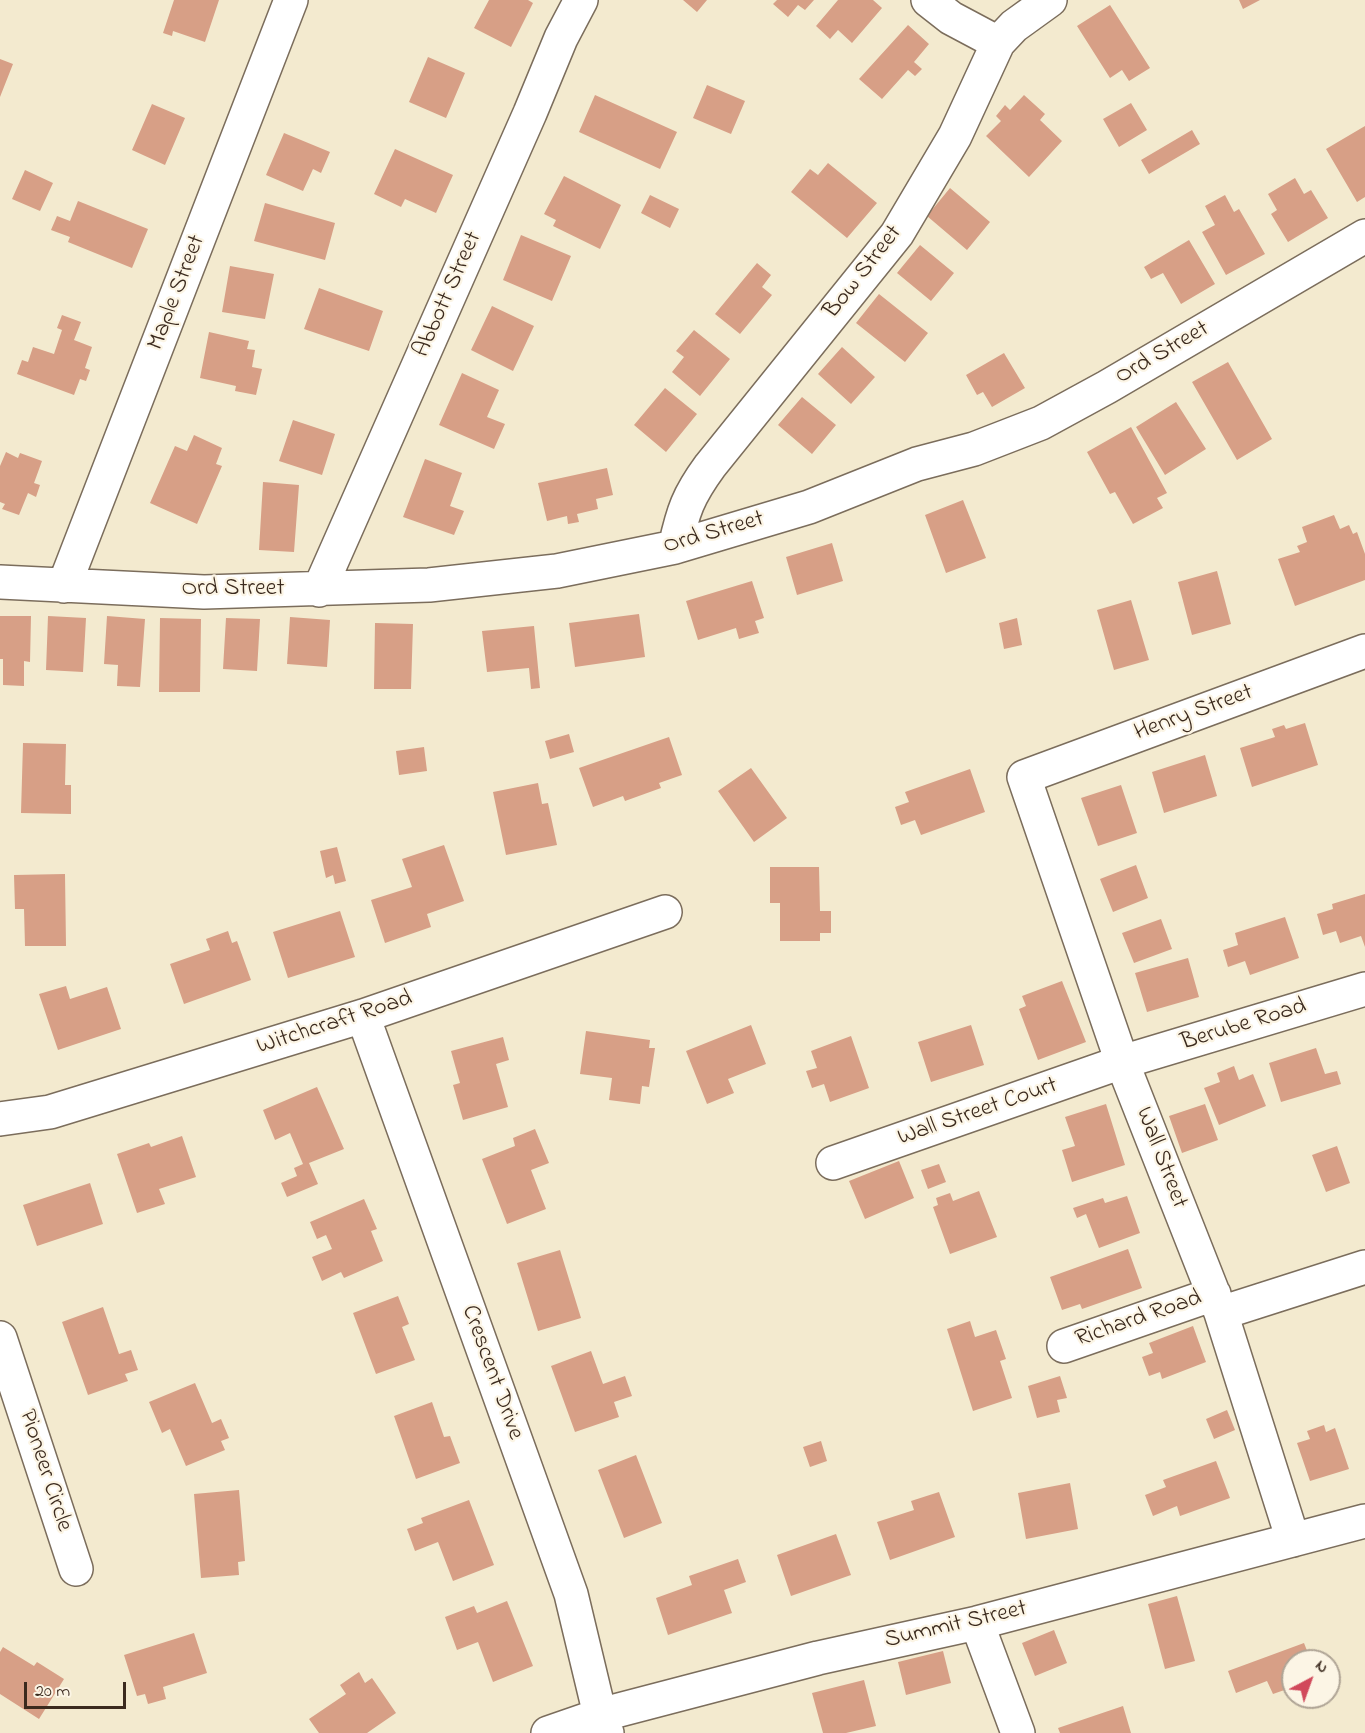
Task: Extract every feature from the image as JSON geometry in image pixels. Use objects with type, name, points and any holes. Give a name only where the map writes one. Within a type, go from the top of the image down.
[{"type":"street","name":"Maple Street","points":[[64,586],[291,0]]},
{"type":"street","name":"Abbott Street","points":[[319,590],[561,38],[581,0]]},
{"type":"street","points":[[928,0],[951,18],[998,43]]},
{"type":"street","name":"Bow Street","points":[[675,547],[681,519],[691,492],[897,234],[955,136],[998,43],[1014,26],[1050,0]]},
{"type":"street","name":"Ord Street","points":[[0,582],[204,592],[429,585],[557,571],[675,547],[809,507],[917,464],[974,449],[1041,423],[1107,387],[1365,236]]},
{"type":"street","name":"Henry Street","points":[[1024,777],[1365,651]]},
{"type":"street","name":"Wall Street","points":[[1024,777],[1122,1062],[1217,1304],[1293,1540]]},
{"type":"street","name":"Witchcraft Road","points":[[0,1119],[50,1112],[363,1016],[665,912]]},
{"type":"street","name":"Berube Road","points":[[1122,1062],[1365,989]]},
{"type":"street","name":"Crescent Drive","points":[[363,1016],[571,1594],[604,1724]]},
{"type":"street","name":"Wall Street Court","points":[[833,1163],[1122,1062]]},
{"type":"street","name":"Richard Road","points":[[1064,1346],[1365,1267]]},
{"type":"street","name":"Pioneer Circle","points":[[0,1338],[76,1569]]},
{"type":"street","name":"Summit Street","points":[[548,1733],[604,1724],[818,1658],[977,1623],[1365,1521]]},
{"type":"street","points":[[977,1623],[1018,1733]]},
{"type":"building","points":[[174,0],[219,0],[205,42],[173,31],[172,36],[163,33]]},
{"type":"building","points":[[489,0],[528,0],[533,3],[511,47],[474,28]]},
{"type":"building","points":[[683,0],[707,0],[697,12]]},
{"type":"building","points":[[777,0],[814,0],[805,10],[798,5],[788,17],[773,4]]},
{"type":"building","points":[[838,0],[873,0],[882,8],[852,43],[838,30],[830,39],[816,26]]},
{"type":"building","points":[[1239,0],[1260,0],[1243,9]]},
{"type":"building","points":[[1110,5],[1150,68],[1129,81],[1122,70],[1110,78],[1077,26]]},
{"type":"building","points":[[908,25],[929,44],[914,62],[922,69],[915,76],[908,70],[882,99],[859,79]]},
{"type":"building","points":[[428,57],[465,73],[446,118],[409,102]]},
{"type":"building","points":[[0,59],[13,64],[0,97]]},
{"type":"building","points":[[707,85],[745,101],[731,134],[693,118]]},
{"type":"building","points":[[595,95],[677,132],[660,169],[579,132]]},
{"type":"building","points":[[1024,95],[1045,114],[1040,120],[1062,141],[1029,177],[986,136],[1001,121],[996,116],[1005,105],[1010,110]]},
{"type":"building","points":[[1131,103],[1147,130],[1119,147],[1103,119]]},
{"type":"building","points":[[152,104],[185,118],[165,165],[132,150]]},
{"type":"building","points":[[1365,126],[1365,197],[1357,202],[1326,149]]},
{"type":"building","points":[[1192,130],[1200,144],[1149,174],[1141,160]]},
{"type":"building","points":[[284,133],[330,152],[321,173],[313,169],[303,191],[266,175]]},
{"type":"building","points":[[395,149],[453,175],[436,213],[405,199],[401,207],[374,194]]},
{"type":"building","points":[[828,163],[877,203],[847,238],[791,192],[810,169],[818,175]]},
{"type":"building","points":[[25,170],[53,183],[40,211],[12,199]]},
{"type":"building","points":[[564,176],[621,205],[600,249],[553,226],[556,220],[544,214]]},
{"type":"building","points":[[1295,178],[1304,194],[1311,190],[1328,218],[1288,242],[1271,214],[1277,210],[1268,194]]},
{"type":"building","points":[[950,188],[990,222],[967,250],[927,216]]},
{"type":"building","points":[[650,195],[679,209],[670,228],[641,213]]},
{"type":"building","points":[[1225,195],[1234,212],[1239,209],[1265,254],[1226,275],[1202,232],[1215,225],[1205,206]]},
{"type":"building","points":[[78,201],[148,229],[132,268],[68,242],[70,237],[51,230],[57,216],[70,221]]},
{"type":"building","points":[[265,203],[335,223],[325,260],[254,241]]},
{"type":"building","points":[[521,235],[571,256],[552,301],[503,280]]},
{"type":"building","points":[[1189,240],[1215,284],[1181,304],[1163,273],[1151,279],[1144,267]]},
{"type":"building","points":[[920,245],[954,273],[931,301],[897,273]]},
{"type":"building","points":[[757,263],[771,275],[762,287],[772,295],[740,334],[715,314]]},
{"type":"building","points":[[230,266],[274,274],[265,319],[222,312]]},
{"type":"building","points":[[319,288],[383,311],[369,351],[304,329]]},
{"type":"building","points":[[879,294],[928,333],[905,362],[856,323]]},
{"type":"building","points":[[492,306],[534,326],[513,371],[471,350]]},
{"type":"building","points":[[62,315],[81,322],[74,340],[92,347],[85,368],[90,370],[86,381],[80,379],[74,395],[17,374],[22,360],[28,362],[33,347],[54,354],[62,330],[57,328]]},
{"type":"building","points":[[694,330],[730,359],[700,396],[672,372],[684,357],[676,351]]},
{"type":"building","points":[[209,332],[249,341],[247,349],[255,350],[252,367],[262,369],[256,395],[235,391],[236,386],[200,378]]},
{"type":"building","points":[[842,347],[875,377],[851,404],[818,374]]},
{"type":"building","points":[[1004,353],[1025,388],[992,407],[983,392],[977,395],[966,375]]},
{"type":"building","points":[[1228,362],[1272,439],[1237,460],[1192,382]]},
{"type":"building","points":[[462,373],[499,390],[487,417],[505,424],[494,449],[439,425]]},
{"type":"building","points":[[665,388],[697,414],[666,452],[634,425]]},
{"type":"building","points":[[802,397],[836,425],[812,454],[778,425]]},
{"type":"building","points":[[1176,402],[1206,449],[1165,475],[1136,427]]},
{"type":"building","points":[[293,420],[335,434],[322,475],[279,461]]},
{"type":"building","points":[[1131,427],[1167,493],[1157,498],[1163,508],[1133,524],[1115,492],[1110,494],[1087,452]]},
{"type":"building","points":[[194,435],[222,448],[216,464],[222,466],[197,524],[150,503],[175,446],[187,451]]},
{"type":"building","points":[[6,452],[18,458],[20,453],[42,461],[34,483],[40,485],[36,497],[28,493],[19,515],[2,509],[5,504],[0,502],[0,466]]},
{"type":"building","points":[[425,459],[462,473],[450,506],[464,511],[454,535],[403,517]]},
{"type":"building","points":[[607,468],[613,495],[596,499],[598,509],[577,514],[579,522],[568,524],[567,516],[547,521],[538,483]]},
{"type":"building","points":[[263,482],[299,485],[294,552],[259,550]]},
{"type":"building","points":[[963,500],[986,558],[946,573],[925,515]]},
{"type":"building","points":[[1334,515],[1340,529],[1349,525],[1353,534],[1357,532],[1365,554],[1365,580],[1295,606],[1278,559],[1300,552],[1297,546],[1307,542],[1302,527]]},
{"type":"building","points":[[832,543],[843,581],[797,595],[786,557]]},
{"type":"building","points":[[1217,571],[1231,624],[1192,635],[1178,582]]},
{"type":"building","points":[[752,581],[764,618],[755,621],[759,633],[739,639],[736,628],[698,640],[686,601]]},
{"type":"building","points":[[1131,600],[1149,660],[1114,670],[1097,610]]},
{"type":"building","points":[[639,614],[645,657],[575,667],[569,623]]},
{"type":"building","points":[[0,616],[31,616],[30,662],[24,661],[24,686],[3,685],[3,659],[0,659]]},
{"type":"building","points":[[48,616],[86,618],[83,672],[46,670]]},
{"type":"building","points":[[107,616],[145,619],[140,687],[117,686],[118,665],[104,664]]},
{"type":"building","points":[[290,617],[330,620],[327,667],[287,664]]},
{"type":"building","points":[[160,618],[201,619],[200,692],[159,692]]},
{"type":"building","points":[[226,618],[260,619],[257,671],[223,669]]},
{"type":"building","points":[[1017,618],[1022,645],[1004,649],[999,623]]},
{"type":"building","points":[[375,623],[413,624],[411,689],[374,689]]},
{"type":"building","points":[[534,626],[540,688],[531,689],[529,668],[487,672],[482,631]]},
{"type":"building","points":[[1305,723],[1318,765],[1252,787],[1240,748],[1275,737],[1272,729],[1284,725],[1286,729]]},
{"type":"building","points":[[569,734],[574,752],[550,759],[545,741]]},
{"type":"building","points":[[669,737],[682,775],[659,783],[661,788],[625,801],[623,796],[593,807],[579,768]]},
{"type":"building","points":[[23,743],[66,744],[65,785],[71,785],[71,814],[21,813]]},
{"type":"building","points":[[424,747],[427,771],[399,775],[396,751]]},
{"type":"building","points":[[1205,755],[1217,796],[1164,813],[1152,772]]},
{"type":"building","points":[[751,768],[787,818],[754,842],[718,791]]},
{"type":"building","points":[[970,769],[985,812],[921,835],[915,820],[901,825],[895,807],[909,802],[905,792]]},
{"type":"building","points":[[538,783],[542,804],[548,803],[557,845],[506,855],[493,792]]},
{"type":"building","points":[[1121,785],[1137,833],[1098,846],[1081,798]]},
{"type":"building","points":[[444,845],[464,901],[427,914],[431,927],[385,943],[371,900],[412,887],[402,859]]},
{"type":"building","points":[[337,847],[346,881],[335,884],[333,875],[326,878],[320,851]]},
{"type":"building","points":[[1136,865],[1148,898],[1113,912],[1100,879]]},
{"type":"building","points":[[770,867],[819,867],[820,911],[831,911],[831,933],[820,933],[820,941],[780,941],[780,903],[770,903]]},
{"type":"building","points":[[65,874],[66,946],[25,946],[24,909],[15,909],[14,875]]},
{"type":"building","points":[[1365,894],[1365,947],[1361,936],[1340,943],[1336,931],[1323,935],[1317,914],[1333,909],[1332,904]]},
{"type":"building","points":[[340,911],[355,957],[288,978],[273,932]]},
{"type":"building","points":[[1285,917],[1299,958],[1250,975],[1245,961],[1228,967],[1223,950],[1238,945],[1235,933]]},
{"type":"building","points":[[1161,919],[1172,949],[1134,963],[1122,933]]},
{"type":"building","points":[[228,931],[232,943],[237,941],[251,980],[184,1004],[170,964],[210,950],[206,939]]},
{"type":"building","points":[[1188,958],[1199,997],[1147,1012],[1135,973]]},
{"type":"building","points":[[1062,981],[1086,1042],[1038,1060],[1019,1009],[1026,1006],[1022,996]]},
{"type":"building","points":[[66,986],[70,999],[107,987],[121,1029],[58,1050],[39,994]]},
{"type":"building","points":[[751,1025],[766,1064],[728,1079],[734,1093],[707,1104],[686,1051]]},
{"type":"building","points":[[971,1025],[984,1065],[931,1082],[918,1042]]},
{"type":"building","points":[[586,1031],[650,1040],[649,1048],[655,1048],[649,1087],[642,1086],[640,1104],[609,1100],[612,1078],[580,1074]]},
{"type":"building","points":[[851,1036],[869,1088],[830,1102],[824,1084],[812,1088],[806,1071],[817,1068],[811,1051]]},
{"type":"building","points":[[503,1037],[509,1060],[496,1064],[508,1107],[463,1120],[453,1085],[460,1083],[451,1051]]},
{"type":"building","points":[[1316,1048],[1325,1074],[1337,1071],[1341,1084],[1281,1102],[1269,1063]]},
{"type":"building","points":[[1234,1066],[1239,1080],[1253,1074],[1266,1106],[1219,1125],[1204,1088],[1220,1082],[1217,1073]]},
{"type":"building","points":[[317,1087],[344,1149],[309,1163],[318,1184],[287,1197],[281,1183],[297,1176],[294,1168],[303,1164],[290,1133],[275,1140],[263,1110]]},
{"type":"building","points":[[1106,1104],[1125,1165],[1072,1182],[1062,1150],[1075,1146],[1065,1117]]},
{"type":"building","points":[[1205,1104],[1218,1140],[1182,1153],[1169,1116]]},
{"type":"building","points":[[535,1129],[549,1163],[531,1170],[546,1209],[507,1224],[482,1159],[515,1146],[513,1138]]},
{"type":"building","points":[[182,1136],[196,1177],[159,1189],[165,1204],[137,1213],[117,1154],[149,1143],[151,1147]]},
{"type":"building","points":[[1337,1146],[1350,1183],[1326,1192],[1312,1155]]},
{"type":"building","points":[[899,1161],[914,1198],[865,1219],[849,1181]]},
{"type":"building","points":[[939,1164],[946,1182],[928,1189],[921,1170]]},
{"type":"building","points":[[90,1183],[103,1224],[37,1246],[23,1205]]},
{"type":"building","points":[[979,1191],[997,1237],[950,1254],[933,1207],[938,1205],[936,1198],[950,1193],[953,1201]]},
{"type":"building","points":[[1127,1196],[1140,1233],[1099,1248],[1086,1214],[1077,1218],[1073,1208],[1103,1198],[1105,1203]]},
{"type":"building","points":[[364,1199],[377,1229],[371,1231],[383,1261],[344,1278],[341,1272],[322,1281],[312,1257],[332,1249],[326,1235],[317,1239],[310,1222]]},
{"type":"building","points":[[1128,1249],[1142,1288],[1082,1309],[1080,1304],[1062,1310],[1050,1277]]},
{"type":"building","points":[[560,1250],[581,1318],[538,1331],[517,1263]]},
{"type":"building","points":[[398,1296],[409,1324],[402,1327],[415,1360],[376,1374],[353,1313]]},
{"type":"building","points":[[103,1307],[119,1354],[131,1350],[138,1370],[125,1374],[128,1381],[88,1395],[62,1322]]},
{"type":"building","points":[[970,1321],[975,1337],[996,1330],[1006,1359],[1000,1361],[1012,1398],[973,1411],[947,1329]]},
{"type":"building","points":[[1193,1326],[1206,1362],[1162,1379],[1160,1372],[1149,1376],[1142,1357],[1153,1353],[1149,1343]]},
{"type":"building","points":[[591,1351],[603,1384],[625,1376],[632,1396],[614,1402],[619,1417],[575,1432],[551,1366]]},
{"type":"building","points":[[1060,1376],[1067,1398],[1057,1400],[1060,1412],[1037,1418],[1028,1386]]},
{"type":"building","points":[[195,1383],[212,1423],[221,1419],[229,1438],[221,1441],[225,1450],[186,1466],[170,1429],[162,1433],[149,1402]]},
{"type":"building","points":[[432,1402],[444,1437],[450,1436],[460,1463],[416,1479],[394,1416]]},
{"type":"building","points":[[1227,1410],[1235,1430],[1214,1439],[1206,1419]]},
{"type":"building","points":[[1324,1425],[1326,1432],[1335,1428],[1349,1469],[1310,1481],[1297,1443],[1310,1439],[1307,1431]]},
{"type":"building","points":[[821,1441],[827,1461],[810,1467],[803,1447]]},
{"type":"building","points":[[636,1455],[662,1523],[624,1538],[598,1470]]},
{"type":"building","points":[[1216,1461],[1230,1498],[1180,1516],[1177,1506],[1153,1516],[1145,1495],[1166,1487],[1163,1480]]},
{"type":"building","points":[[1070,1483],[1078,1529],[1026,1539],[1018,1493]]},
{"type":"building","points":[[239,1490],[245,1561],[238,1562],[239,1575],[201,1578],[194,1494]]},
{"type":"building","points":[[939,1492],[955,1537],[890,1560],[877,1522],[914,1510],[911,1501]]},
{"type":"building","points":[[469,1500],[494,1565],[453,1581],[438,1542],[415,1551],[407,1529],[423,1523],[421,1518]]},
{"type":"building","points":[[836,1534],[851,1575],[791,1596],[777,1555]]},
{"type":"building","points":[[738,1559],[746,1582],[724,1590],[732,1613],[668,1635],[656,1598],[692,1585],[689,1576]]},
{"type":"building","points":[[1177,1596],[1195,1661],[1165,1669],[1148,1604]]},
{"type":"building","points":[[507,1601],[533,1666],[493,1682],[478,1642],[457,1650],[445,1617],[474,1606],[477,1613]]},
{"type":"building","points":[[1054,1630],[1067,1663],[1035,1676],[1022,1643]]},
{"type":"building","points":[[194,1633],[207,1673],[163,1687],[166,1699],[148,1704],[145,1694],[137,1696],[124,1655]]},
{"type":"building","points":[[1304,1643],[1306,1649],[1288,1649]]},
{"type":"building","points":[[3,1647],[34,1666],[37,1662],[64,1679],[39,1719],[0,1694],[0,1652]]},
{"type":"building","points":[[943,1651],[951,1683],[906,1695],[898,1662]]},
{"type":"building","points":[[1281,1651],[1281,1691],[1273,1694],[1267,1681],[1236,1693],[1228,1671]]},
{"type":"building","points":[[359,1672],[365,1683],[372,1678],[396,1713],[367,1733],[319,1733],[309,1719],[346,1694],[340,1685]]},
{"type":"building","points":[[864,1680],[876,1726],[846,1733],[823,1733],[812,1693]]},
{"type":"building","points":[[1123,1706],[1131,1733],[1060,1733],[1058,1728]]}]
